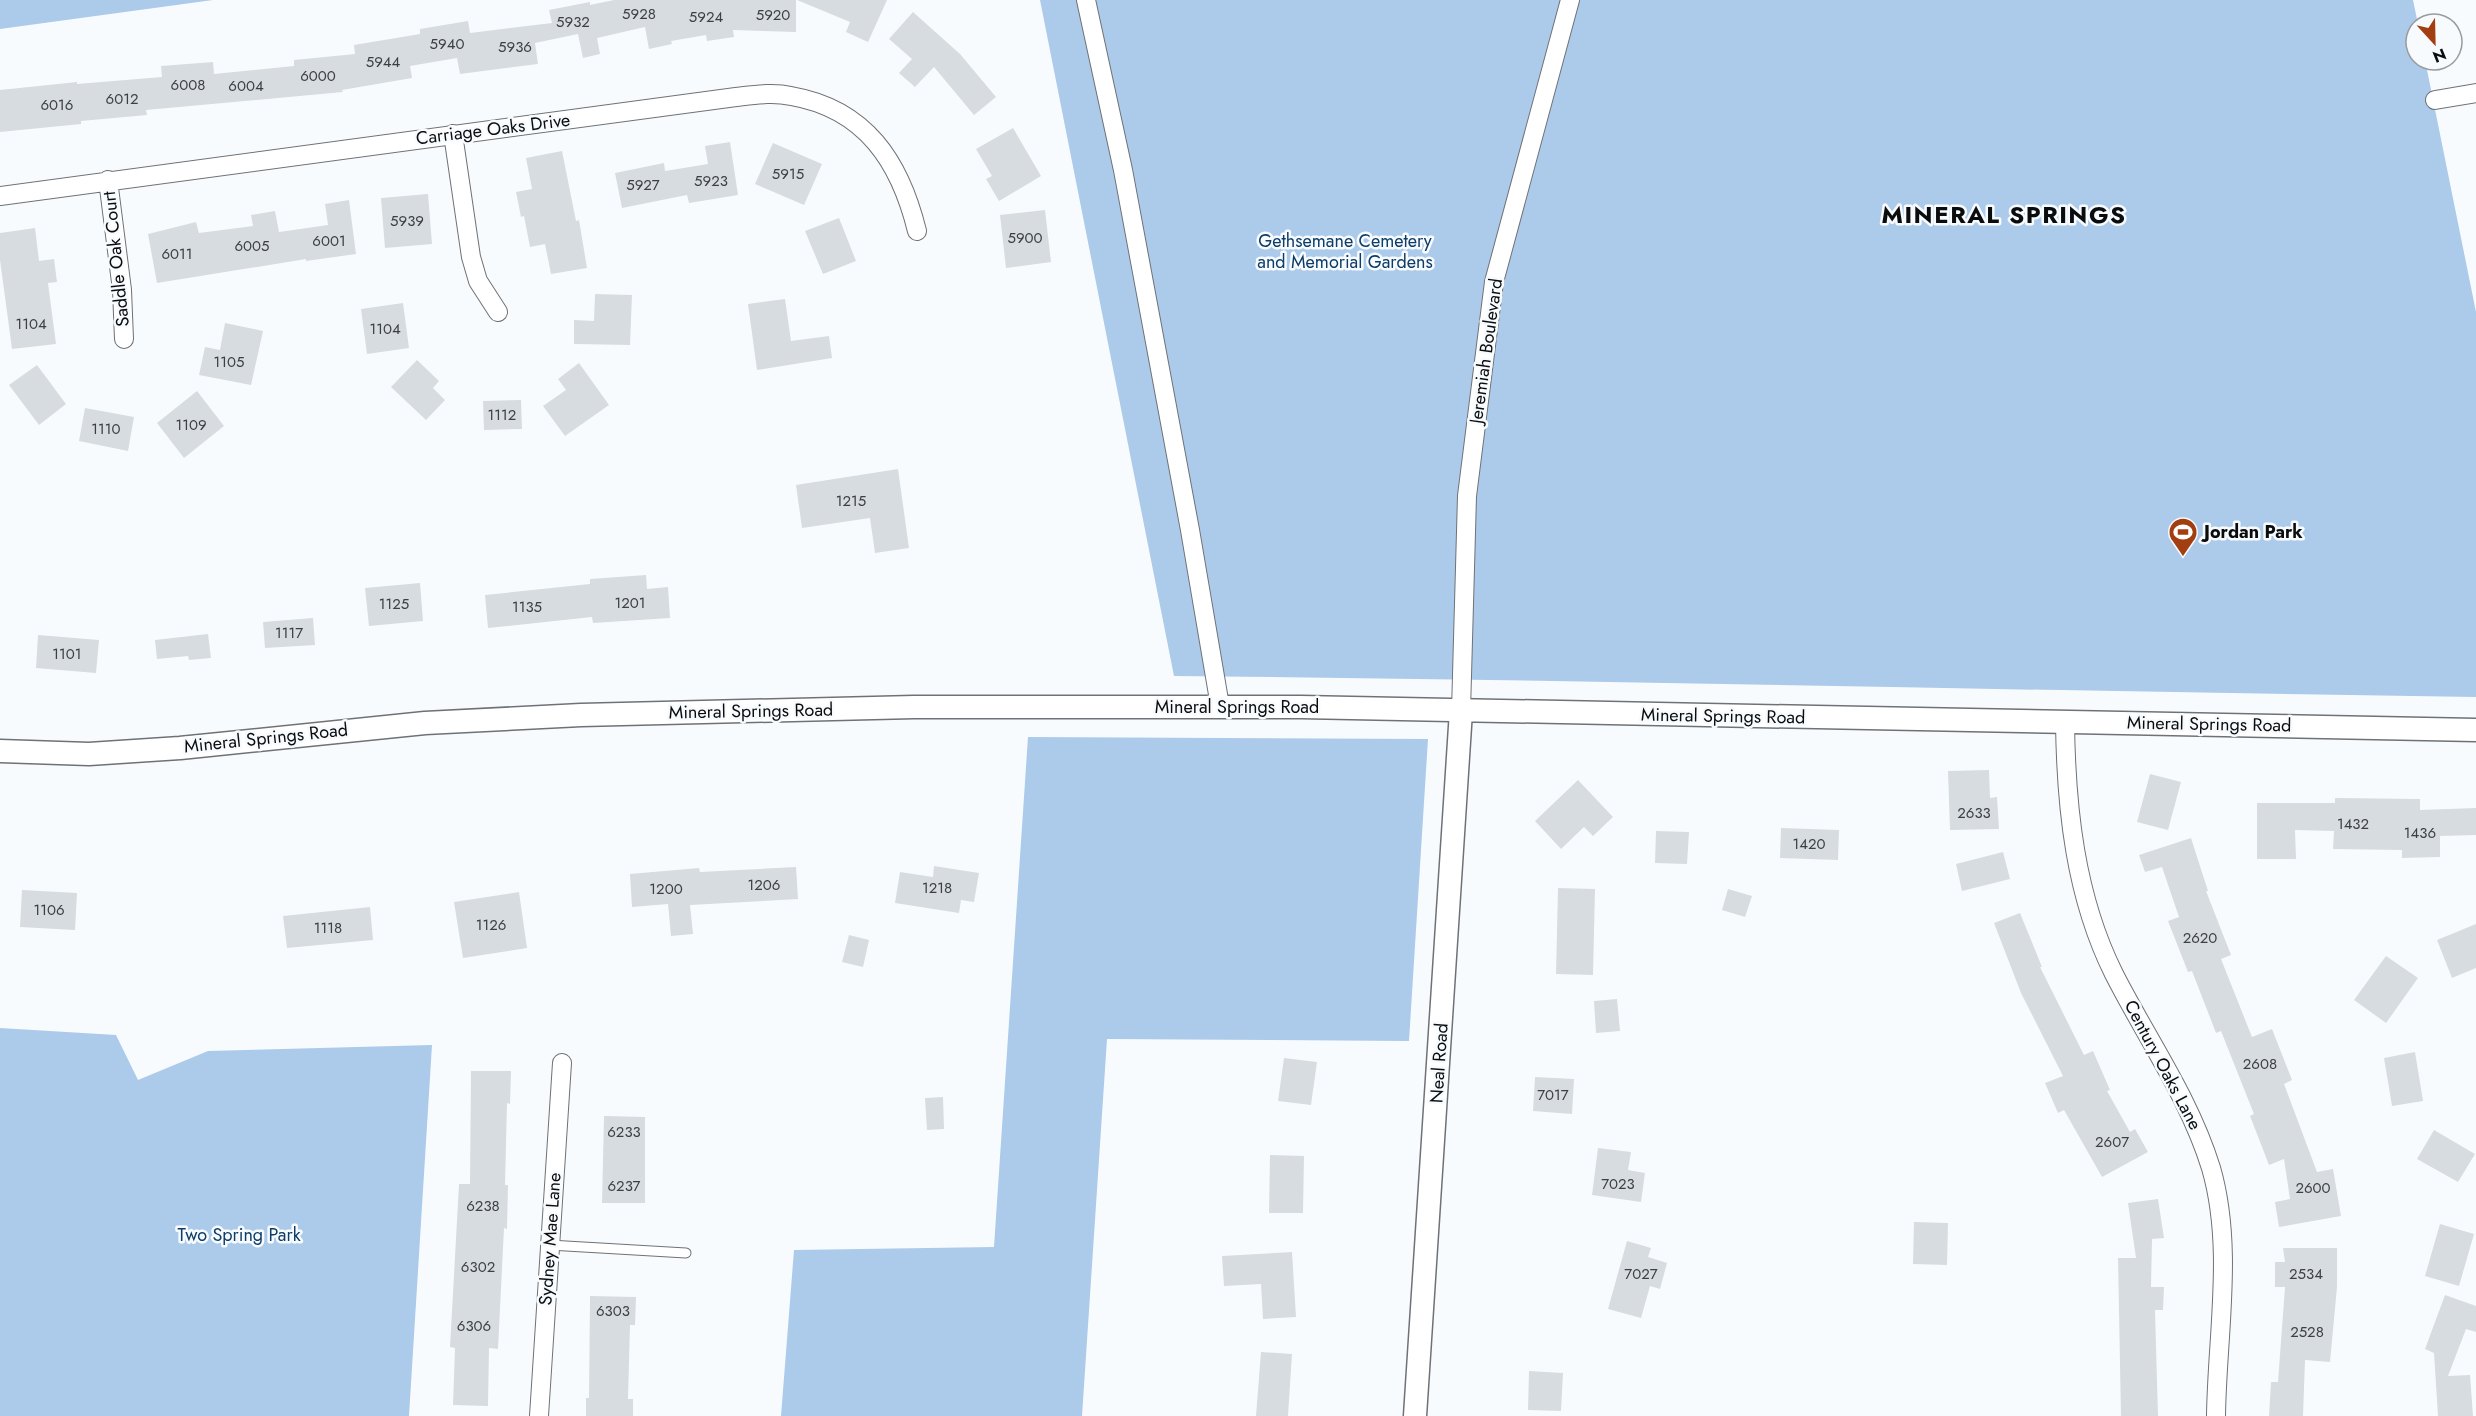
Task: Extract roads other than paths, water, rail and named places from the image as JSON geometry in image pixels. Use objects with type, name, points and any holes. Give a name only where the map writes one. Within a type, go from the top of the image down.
[{"type":"street","points":[[1086,0],[1123,170],[1190,530],[1220,706]]},
{"type":"street","name":"Jeremiah Boulevard","points":[[1461,711],[1467,496],[1494,282],[1570,0]]},
{"type":"street","points":[[2435,100],[2476,93]]},
{"type":"street","name":"Carriage Oaks Drive","points":[[0,196],[736,97],[790,95],[822,104],[843,114],[871,138],[895,169],[909,199],[917,231]]},
{"type":"street","points":[[453,134],[471,256],[478,281],[498,312]]},
{"type":"street","name":"Saddle Oak Court","points":[[108,180],[122,290],[124,339]]},
{"type":"street","name":"Mineral Springs Road","points":[[0,751],[89,754],[425,723],[580,715],[914,707],[1220,706],[2476,730]]},
{"type":"street","name":"Neal Road","points":[[1416,1416],[1461,711]]},
{"type":"street","name":"Century Oaks Lane","points":[[2065,722],[2070,818],[2081,880],[2096,934],[2114,973],[2191,1112],[2216,1188],[2222,1239],[2216,1416]]},
{"type":"street","name":"Sydney Mae Lane","points":[[539,1416],[562,1062]]},
{"type":"lane","points":[[549,1245],[686,1253]]},
{"type":"place","name":"Jordan Park","points":[[2183,558]]},
{"type":"district","name":"MINERAL SPRINGS","points":[[2004,215]]},
{"type":"park label","name":"Gethsemane Cemetery and Memorial Gardens","points":[[1345,251]]},
{"type":"park label","name":"Two Spring Park","points":[[239,1235]]}]
